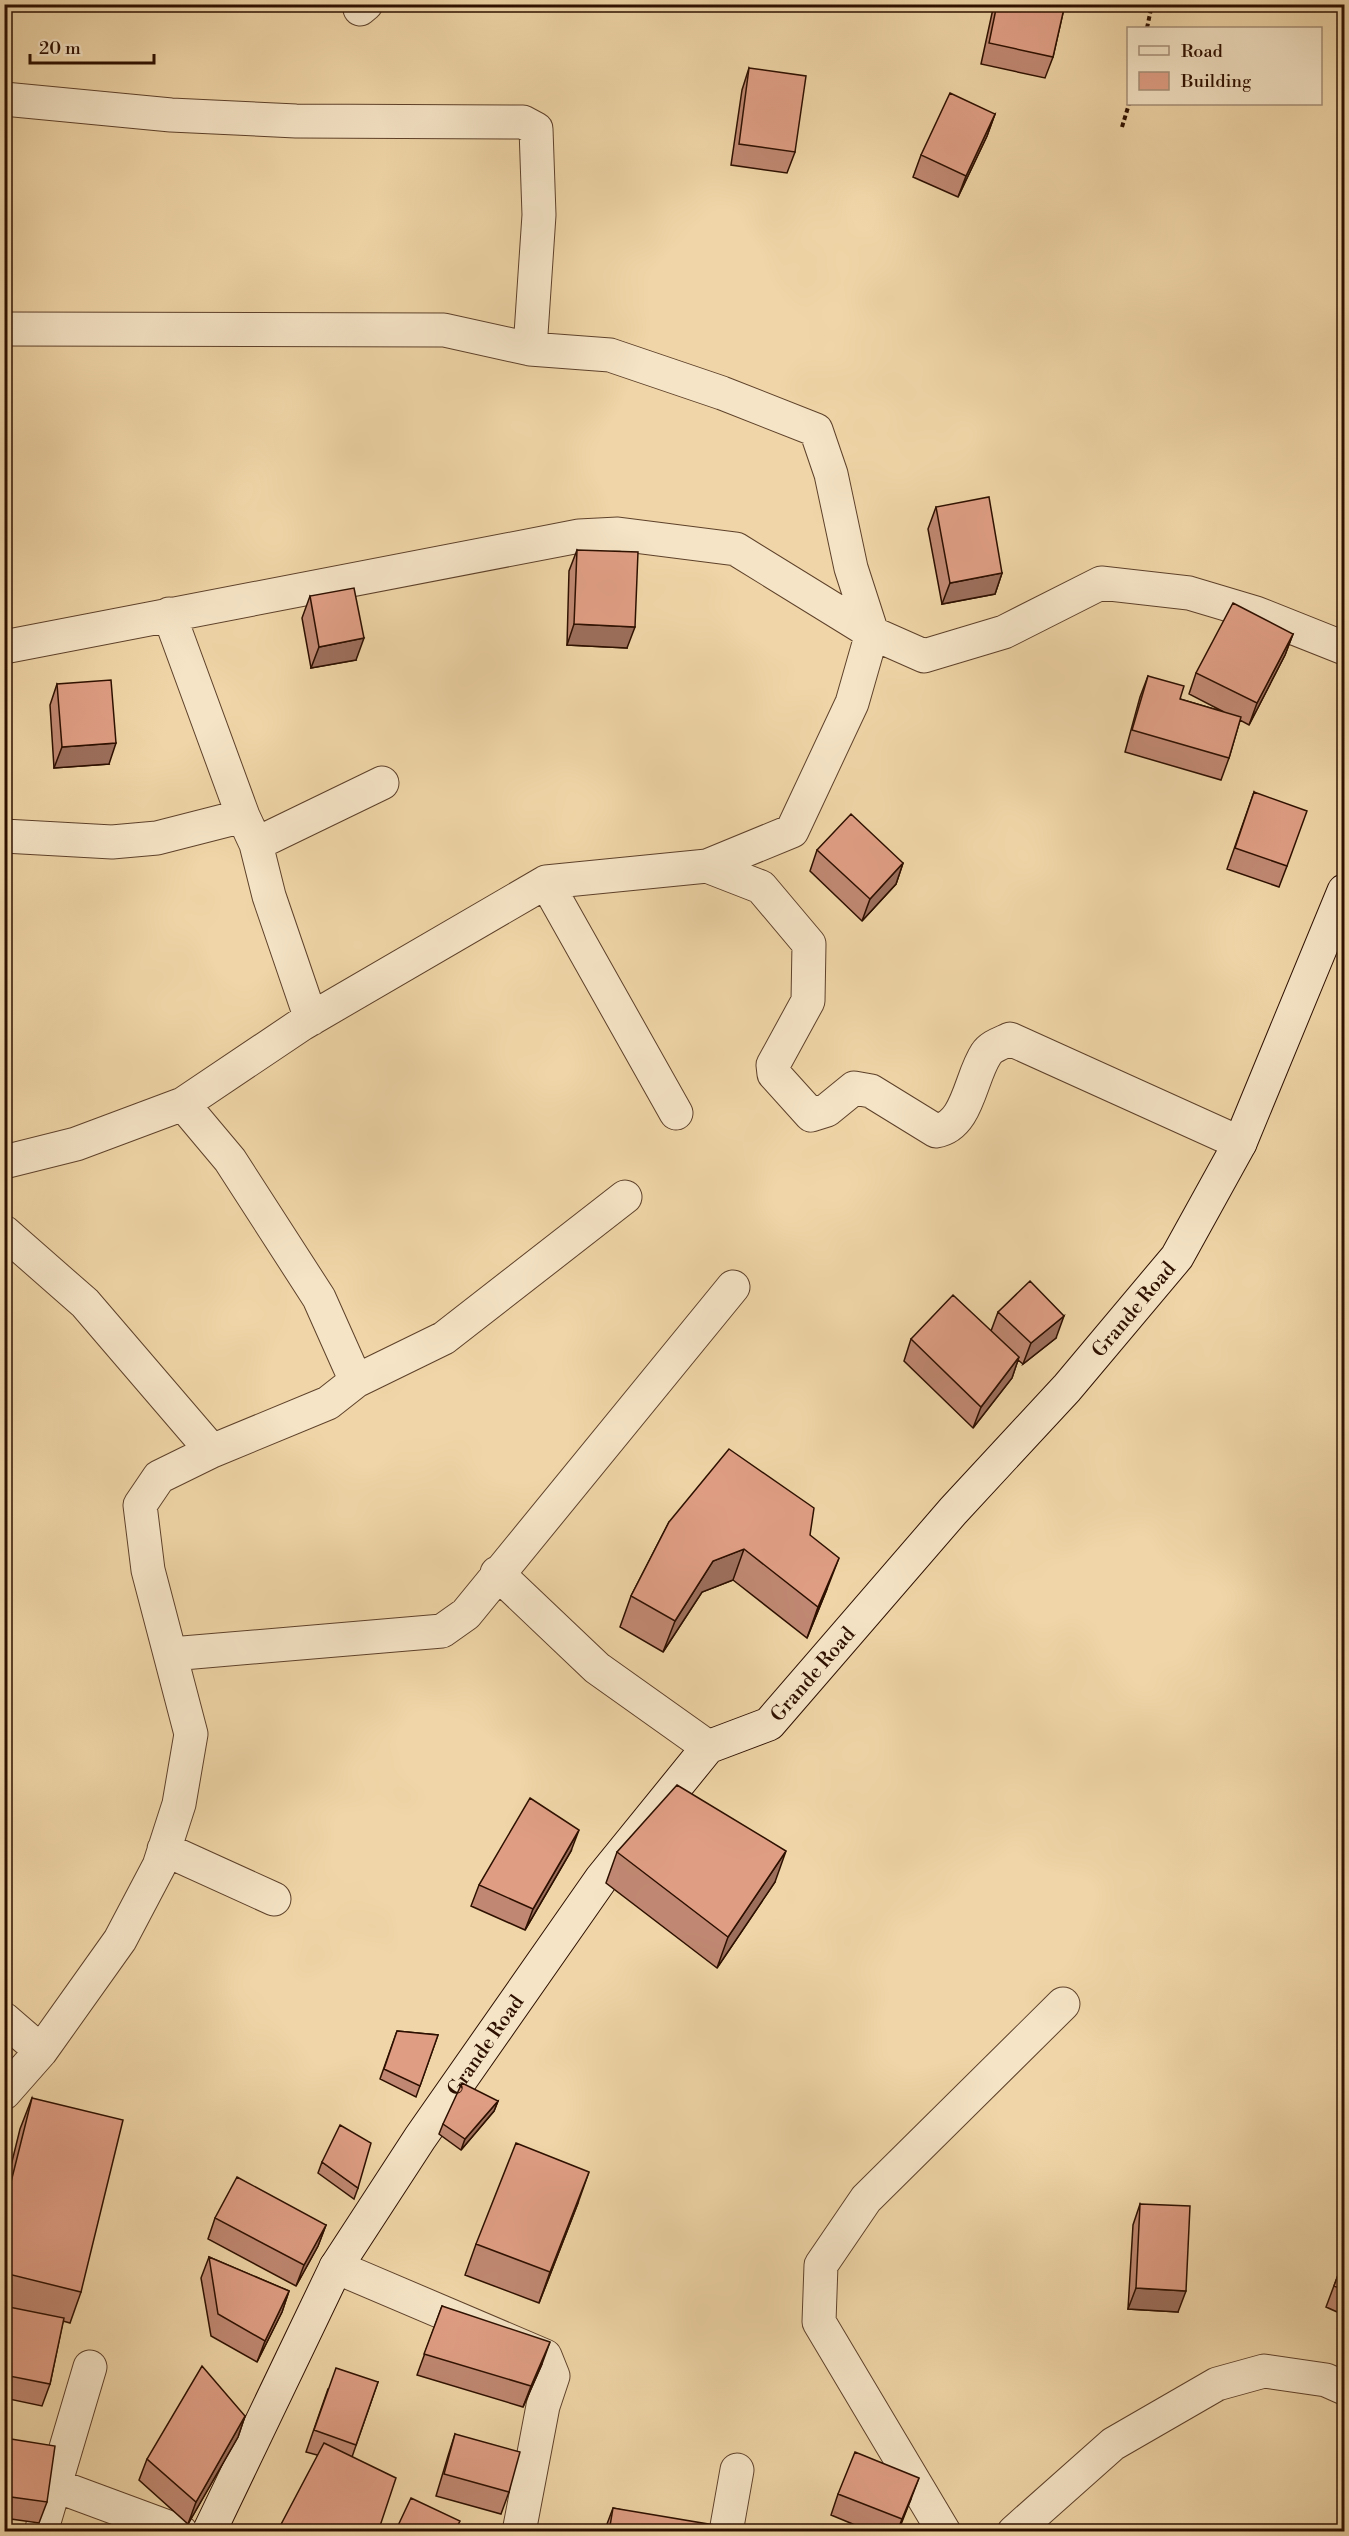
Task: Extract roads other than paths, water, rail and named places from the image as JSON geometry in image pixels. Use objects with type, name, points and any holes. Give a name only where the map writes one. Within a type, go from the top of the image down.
[{"type":"street","points":[[4,99],[171,116],[296,121],[523,122],[536,129],[540,215],[530,349]]},
{"type":"street","points":[[4,329],[444,330],[530,349],[610,355],[722,393],[816,430],[831,474],[850,568],[872,633],[852,703],[792,831],[707,866],[546,882],[311,1019],[183,1104],[76,1144],[4,1162]]},
{"type":"street","points":[[4,647],[579,536],[618,534],[736,549],[872,633],[924,656],[1004,632],[1101,583],[1189,593],[1256,614],[1344,648]]},
{"type":"street","points":[[169,614],[249,830],[268,896],[311,1019]]},
{"type":"street","points":[[4,837],[112,842],[249,830],[382,783]]},
{"type":"street","points":[[707,866],[761,887],[809,944],[808,1001],[773,1065],[774,1074],[811,1115],[828,1110],[854,1088],[871,1091],[936,1131],[948,1129],[957,1119],[986,1053],[1010,1039],[1240,1143]]},
{"type":"street","points":[[546,882],[675,1113]]},
{"type":"street","name":"Grande Road","points":[[209,2532],[336,2267],[420,2138],[601,1880],[708,1747],[769,1724],[952,1511],[1067,1388],[1177,1257],[1240,1143],[1344,891]]},
{"type":"street","points":[[183,1104],[230,1160],[320,1298],[356,1381]]},
{"type":"street","points":[[4,2092],[41,2051],[120,1940],[159,1866],[179,1804],[191,1734],[148,1570],[140,1505],[159,1477],[212,1451],[328,1403],[356,1381],[444,1338],[625,1197]]},
{"type":"street","points":[[4,1232],[85,1303],[212,1451]]},
{"type":"street","points":[[171,1654],[442,1631],[466,1614],[497,1573],[733,1287]]},
{"type":"street","points":[[497,1573],[597,1668],[708,1747]]},
{"type":"street","points":[[164,1849],[274,1899]]},
{"type":"street","points":[[944,2532],[819,2322],[821,2265],[866,2199],[1063,2004]]},
{"type":"street","points":[[4,2019],[41,2051]]},
{"type":"street","points":[[336,2267],[545,2356],[553,2376],[543,2406],[519,2532]]},
{"type":"street","points":[[41,2532],[90,2367]]},
{"type":"street","points":[[1014,2532],[1113,2444],[1217,2384],[1264,2371],[1326,2380],[1344,2388]]},
{"type":"street","points":[[726,2532],[737,2470]]},
{"type":"street","points":[[54,2486],[181,2532]]}]
